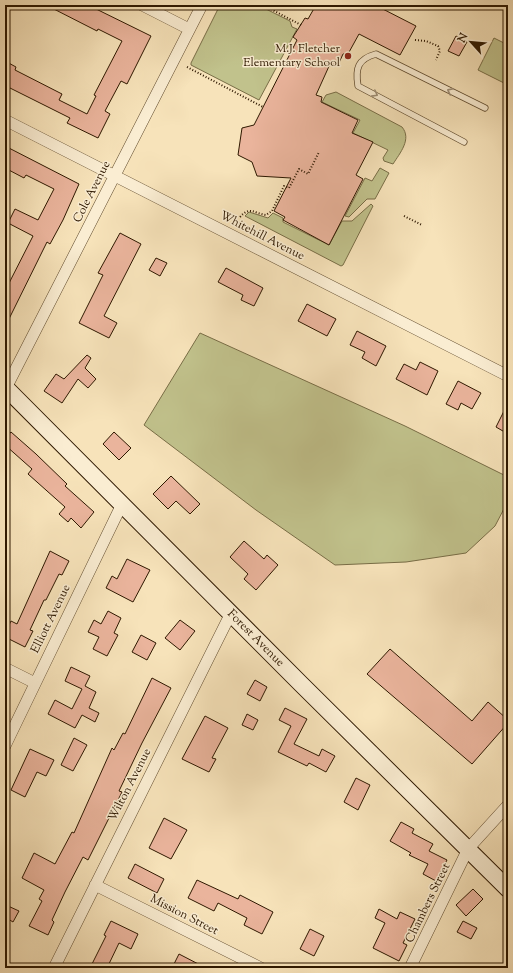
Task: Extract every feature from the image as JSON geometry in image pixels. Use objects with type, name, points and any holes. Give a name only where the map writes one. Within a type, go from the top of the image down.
[{"type":"main road","name":"Forest Avenue","points":[[5,388],[508,889]]},
{"type":"street","points":[[142,5],[189,29]]},
{"type":"street","name":"Cole Avenue","points":[[5,388],[202,5]]},
{"type":"street","name":"Whitehill Avenue","points":[[5,120],[508,376]]},
{"type":"street","name":"Elliott Avenue","points":[[5,746],[122,504]]},
{"type":"street","name":"Wilton Avenue","points":[[54,968],[231,613]]},
{"type":"street","points":[[5,668],[35,683]]},
{"type":"street","name":"Chambers Street","points":[[410,968],[468,849],[508,805]]},
{"type":"street","name":"Mission Street","points":[[95,885],[261,968]]},
{"type":"lane","points":[[464,142],[358,86],[356,74],[359,64],[366,57],[376,54],[485,108]]},
{"type":"path","points":[[263,5],[301,25]]},
{"type":"path","points":[[415,40],[426,41],[438,46],[440,51],[436,60]]},
{"type":"path","points":[[187,67],[263,107]]},
{"type":"path","points":[[240,217],[246,211],[250,210],[266,215],[272,211],[284,186],[289,188],[299,169],[308,174],[319,152]]},
{"type":"path","points":[[404,216],[422,225]]},
{"type":"green space","points":[[220,5],[258,5],[290,21],[292,27],[297,29],[259,100],[191,65]]},
{"type":"green space","points":[[494,38],[508,45],[508,85],[478,70]]},
{"type":"green space","points":[[336,92],[402,127],[406,136],[404,146],[393,164],[384,161],[383,158],[388,150],[353,133],[360,120],[322,102],[326,95]]},
{"type":"green space","points":[[380,168],[389,173],[375,199],[367,199],[349,217],[345,216],[365,178],[372,181]]},
{"type":"green space","points":[[371,204],[373,206],[343,265],[341,266],[245,216],[249,212],[268,218],[273,213],[283,218],[283,222],[329,245],[342,221],[352,221]]},
{"type":"green space","points":[[200,333],[405,426],[508,477],[507,503],[495,526],[466,553],[406,562],[335,565],[256,510],[144,425]]},
{"type":"building","points":[[46,5],[88,5],[151,36],[127,84],[121,81],[105,111],[110,114],[98,138],[67,123],[70,118],[6,86],[5,89],[5,61],[16,67],[15,70],[62,94],[59,100],[87,114],[96,96],[94,95],[122,41],[98,29],[97,31]]},
{"type":"building","points":[[316,5],[375,5],[416,26],[400,55],[359,34],[348,54],[343,54],[338,65],[330,64],[316,95],[322,97],[321,102],[358,120],[352,133],[373,142],[356,175],[363,179],[329,245],[283,220],[285,217],[274,211],[291,178],[257,176],[252,162],[238,155],[242,128],[254,125],[297,40],[293,37],[305,18],[308,19]]},
{"type":"building","points":[[456,36],[467,42],[459,56],[448,51]]},
{"type":"building","points":[[5,146],[79,184],[63,220],[50,244],[47,242],[5,327],[5,291],[33,236],[8,223],[15,209],[38,220],[54,189],[26,175],[24,178],[5,168]]},
{"type":"building","points":[[120,233],[141,244],[104,316],[117,323],[109,338],[79,323],[103,275],[98,273]]},
{"type":"building","points":[[156,258],[167,263],[160,276],[149,270]]},
{"type":"building","points":[[226,268],[263,288],[254,306],[241,300],[243,295],[218,282]]},
{"type":"building","points":[[307,304],[336,319],[327,336],[298,321]]},
{"type":"building","points":[[357,331],[386,346],[376,366],[362,358],[365,352],[350,345]]},
{"type":"building","points":[[87,355],[91,358],[85,368],[96,379],[88,388],[78,379],[62,403],[44,391],[56,374],[64,379]]},
{"type":"building","points":[[420,362],[438,371],[427,395],[396,379],[404,364],[416,370]]},
{"type":"building","points":[[458,381],[481,393],[472,409],[461,403],[458,410],[446,404]]},
{"type":"building","points":[[508,403],[508,434],[496,427]]},
{"type":"building","points":[[11,432],[36,454],[67,484],[65,486],[94,512],[81,528],[71,518],[68,522],[59,514],[65,507],[28,474],[32,469],[5,445],[5,439]]},
{"type":"building","points":[[114,432],[131,448],[119,460],[103,444]]},
{"type":"building","points":[[171,476],[200,504],[190,514],[176,501],[168,509],[153,494]]},
{"type":"building","points":[[244,541],[264,559],[267,555],[278,565],[256,590],[244,579],[248,574],[230,557]]},
{"type":"building","points":[[50,551],[69,561],[62,575],[59,574],[46,600],[44,600],[30,630],[33,631],[25,647],[5,637],[5,633],[11,621],[17,624]]},
{"type":"building","points":[[127,559],[150,570],[133,602],[106,588],[112,576],[117,579]]},
{"type":"building","points":[[108,611],[121,618],[114,633],[118,635],[107,656],[93,649],[99,637],[88,632],[94,620],[101,624]]},
{"type":"building","points":[[180,620],[195,631],[180,650],[165,638]]},
{"type":"building","points":[[141,635],[156,643],[147,660],[132,652]]},
{"type":"building","points":[[390,649],[472,721],[488,702],[508,720],[508,723],[472,764],[367,674]]},
{"type":"building","points":[[71,667],[90,676],[85,686],[96,692],[89,708],[99,713],[95,722],[82,715],[75,728],[48,714],[55,700],[72,709],[82,689],[65,681]]},
{"type":"building","points":[[152,678],[171,688],[142,743],[119,791],[122,792],[88,860],[83,857],[65,892],[52,920],[54,922],[48,935],[29,926],[42,901],[39,899],[44,890],[22,878],[34,853],[55,864],[72,832],[74,833],[112,748],[114,750],[123,733],[125,734]]},
{"type":"building","points":[[255,680],[267,687],[260,701],[247,694]]},
{"type":"building","points":[[285,708],[307,719],[294,744],[319,756],[322,749],[335,756],[326,772],[309,763],[307,766],[278,752],[291,726],[279,720]]},
{"type":"building","points":[[247,714],[258,720],[253,730],[242,725]]},
{"type":"building","points":[[205,716],[228,728],[212,758],[216,759],[209,772],[182,759]]},
{"type":"building","points":[[74,738],[87,745],[73,771],[61,765]]},
{"type":"building","points":[[30,749],[54,760],[46,776],[37,772],[25,797],[11,790]]},
{"type":"building","points":[[356,778],[370,785],[358,810],[344,802]]},
{"type":"building","points":[[164,818],[187,830],[171,859],[149,848]]},
{"type":"building","points":[[401,822],[414,829],[412,833],[433,844],[429,851],[447,860],[436,881],[423,874],[428,864],[409,855],[411,853],[390,841]]},
{"type":"building","points":[[135,864],[164,879],[157,893],[128,878]]},
{"type":"building","points":[[197,880],[238,899],[240,895],[273,912],[262,934],[244,925],[247,918],[218,903],[214,911],[188,898]]},
{"type":"building","points":[[473,889],[483,899],[466,916],[456,905]]},
{"type":"building","points":[[8,906],[19,911],[13,922],[5,917]]},
{"type":"building","points":[[379,909],[397,919],[400,912],[415,919],[403,943],[407,945],[399,961],[373,948],[385,923],[375,918]]},
{"type":"building","points":[[111,921],[138,934],[131,949],[119,943],[107,968],[90,968],[106,936],[104,935]]},
{"type":"building","points":[[463,921],[477,928],[471,939],[457,932]]},
{"type":"building","points":[[310,929],[324,936],[314,956],[300,949]]},
{"type":"building","points":[[179,954],[206,968],[172,968]]},
{"type":"place","name":"M.J. Fletcher Elementary School","points":[[348,56]]}]
